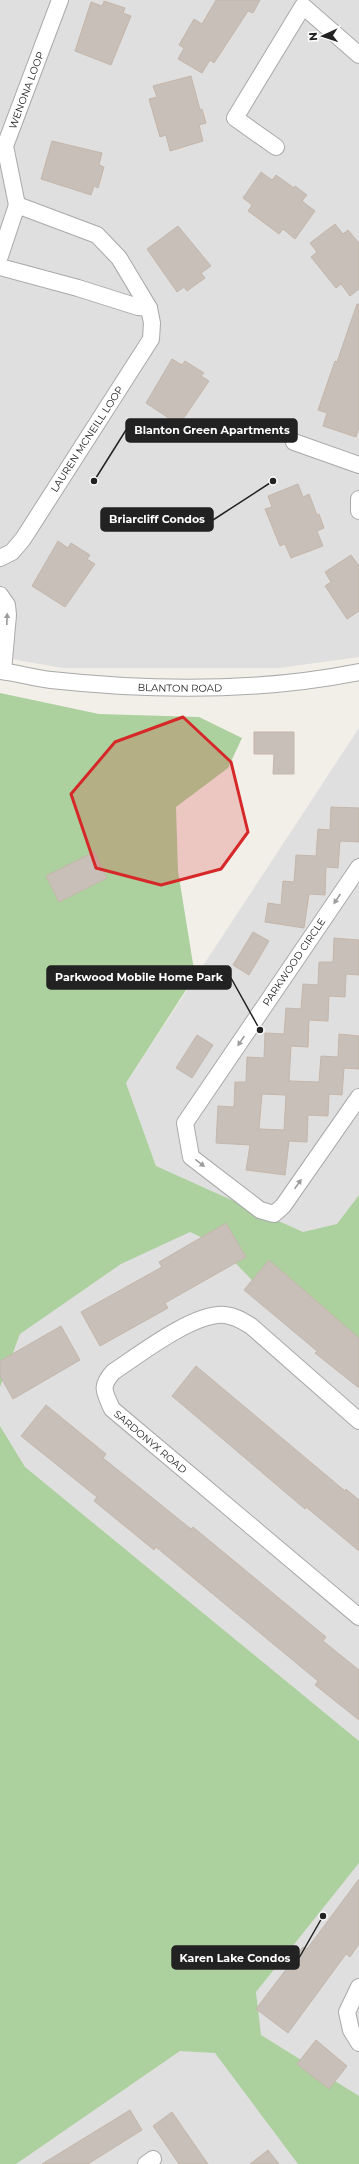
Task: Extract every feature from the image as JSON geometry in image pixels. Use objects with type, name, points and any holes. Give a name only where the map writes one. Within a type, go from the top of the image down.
[{"type":"street","name":"WENONA LOOP","points":[[17,205],[5,146],[60,0]]},
{"type":"street","points":[[276,147],[235,118],[303,6],[359,54]]},
{"type":"street","points":[[0,256],[17,205]]},
{"type":"street","name":"LAUREN MCNEILL LOOP","points":[[0,558],[12,552],[23,539],[151,339],[152,323],[149,308],[119,258],[97,235],[17,205]]},
{"type":"street","points":[[0,267],[78,288],[138,307],[149,308]]},
{"type":"street","points":[[294,442],[359,465]]},
{"type":"street","points":[[359,499],[359,511]]},
{"type":"street","points":[[0,595],[7,606],[8,616],[2,671]]},
{"type":"street","name":"BLANTON ROAD","points":[[2,671],[49,680],[121,686],[182,687],[244,686],[358,676]]},
{"type":"street","name":"PARKWOOD CIRCLE","points":[[359,866],[185,1123],[191,1157],[260,1210],[274,1214],[282,1206],[359,1097]]},
{"type":"street","name":"SARDONYX ROAD","points":[[359,1421],[251,1326],[239,1319],[225,1315],[212,1316],[184,1327],[113,1372],[105,1381],[104,1390],[112,1409],[359,1617]]},
{"type":"street","points":[[359,1987],[347,2012],[351,2030],[359,2043]]},
{"type":"highlighted area","points":[[183,717],[231,762],[248,832],[221,869],[161,885],[96,868],[71,794],[115,742]]},
{"type":"shaded area","points":[[0,0],[359,0],[359,657],[279,668],[63,668],[0,657]]},
{"type":"shaded area","points":[[359,728],[359,1767],[0,1462],[0,1294],[156,1166],[126,1083]]},
{"type":"shaded area","points":[[359,1813],[359,2164],[2,2164]]},
{"type":"green space","points":[[0,693],[99,714],[199,717],[242,738],[228,768],[176,807],[178,871],[195,976],[126,1083],[156,1166],[303,1232],[337,1224],[359,1195],[359,1370],[280,1309],[218,1245],[190,1232],[121,1264],[20,1334],[0,1387]]},
{"type":"green space","points":[[0,1426],[25,1467],[359,1741],[359,1863],[256,1992],[261,2035],[359,2096],[359,2164],[298,2164],[215,2053],[180,2051],[16,2164],[0,2164]]},
{"type":"building","points":[[216,0],[260,0],[253,13],[248,11],[214,63],[210,60],[202,73],[178,59],[184,48],[179,45],[194,19],[202,24]]},
{"type":"building","points":[[104,1],[125,8],[123,13],[131,16],[111,65],[75,51],[91,2],[102,6]]},
{"type":"building","points":[[191,76],[200,110],[202,109],[206,123],[199,125],[203,141],[170,151],[166,135],[160,137],[149,99],[157,97],[153,86]]},
{"type":"building","points":[[52,141],[102,153],[99,165],[104,167],[98,188],[94,186],[91,195],[41,179]]},
{"type":"building","points":[[261,172],[272,180],[276,175],[307,195],[302,201],[315,211],[295,239],[283,229],[279,234],[248,211],[252,205],[243,198]]},
{"type":"building","points":[[335,224],[343,234],[348,230],[359,243],[359,289],[350,296],[341,284],[336,288],[311,257],[317,252],[310,243]]},
{"type":"building","points":[[178,226],[211,266],[201,273],[205,278],[187,291],[184,287],[177,292],[147,249]]},
{"type":"building","points":[[357,304],[359,304],[359,427],[356,437],[323,426],[327,413],[318,410],[335,361],[337,362]]},
{"type":"building","points":[[172,359],[182,365],[185,361],[204,373],[201,376],[209,381],[179,425],[146,403]]},
{"type":"building","points":[[298,484],[303,497],[309,494],[317,515],[319,514],[324,528],[317,531],[323,546],[291,558],[285,544],[280,546],[265,509],[272,507],[268,496]]},
{"type":"building","points":[[58,541],[68,548],[71,543],[90,555],[87,559],[95,564],[65,607],[32,586]]},
{"type":"building","points":[[351,555],[359,566],[359,611],[347,619],[325,586],[331,582],[325,572]]},
{"type":"building","points":[[254,732],[294,732],[294,774],[273,774],[274,754],[254,754]]},
{"type":"building","points":[[331,807],[359,808],[359,842],[340,841],[338,868],[326,867],[325,895],[309,894],[304,928],[265,922],[268,903],[281,905],[283,881],[294,882],[296,855],[316,856],[318,829],[330,830]]},
{"type":"building","points":[[94,852],[107,878],[59,902],[46,876]]},
{"type":"building","points":[[253,932],[269,941],[249,975],[233,965]]},
{"type":"building","points":[[334,938],[359,940],[359,975],[346,974],[345,997],[329,996],[328,1021],[309,1020],[308,1047],[291,1046],[289,1081],[319,1082],[321,1056],[338,1057],[339,1034],[359,1036],[359,1069],[344,1068],[342,1095],[329,1094],[328,1116],[308,1115],[307,1142],[289,1141],[285,1175],[246,1170],[250,1145],[216,1143],[218,1106],[234,1107],[235,1082],[246,1082],[247,1057],[264,1058],[265,1033],[284,1034],[286,1008],[301,1009],[303,984],[318,985],[319,962],[333,962]],"holes":[[[262,1094],[286,1095],[284,1130],[259,1129]]]},
{"type":"building","points":[[197,1035],[213,1045],[192,1078],[176,1068]]},
{"type":"building","points":[[226,1223],[246,1257],[165,1303],[168,1308],[100,1346],[81,1312],[162,1267],[159,1262]]},
{"type":"building","points":[[269,1260],[359,1338],[359,1388],[315,1353],[317,1351],[244,1290]]},
{"type":"building","points":[[61,1326],[80,1360],[13,1399],[0,1376],[0,1361]]},
{"type":"building","points":[[196,1366],[345,1491],[346,1489],[359,1500],[359,1551],[306,1507],[305,1509],[172,1396]]},
{"type":"building","points":[[46,1405],[106,1454],[103,1458],[191,1529],[193,1527],[326,1637],[323,1641],[359,1670],[359,1720],[315,1685],[318,1681],[156,1547],[154,1550],[94,1501],[97,1497],[21,1436]]},
{"type":"building","points":[[359,1879],[359,1944],[350,1957],[346,1954],[288,2033],[256,2009],[303,1947],[307,1949]]},
{"type":"building","points":[[316,2040],[347,2066],[329,2089],[297,2064]]},
{"type":"building","points":[[130,2110],[142,2130],[88,2164],[42,2164]]},
{"type":"building","points":[[172,2112],[208,2164],[179,2164],[153,2126]]},
{"type":"building","points":[[268,2150],[279,2164],[250,2164]]},
{"type":"place","name":"Blanton Green Apartments","points":[[94,481]]},
{"type":"place","name":"Briarcliff Condos","points":[[273,481]]},
{"type":"place","name":"Parkwood Mobile Home Park","points":[[260,1030]]},
{"type":"place","name":"Karen Lake Condos","points":[[323,1916]]}]
